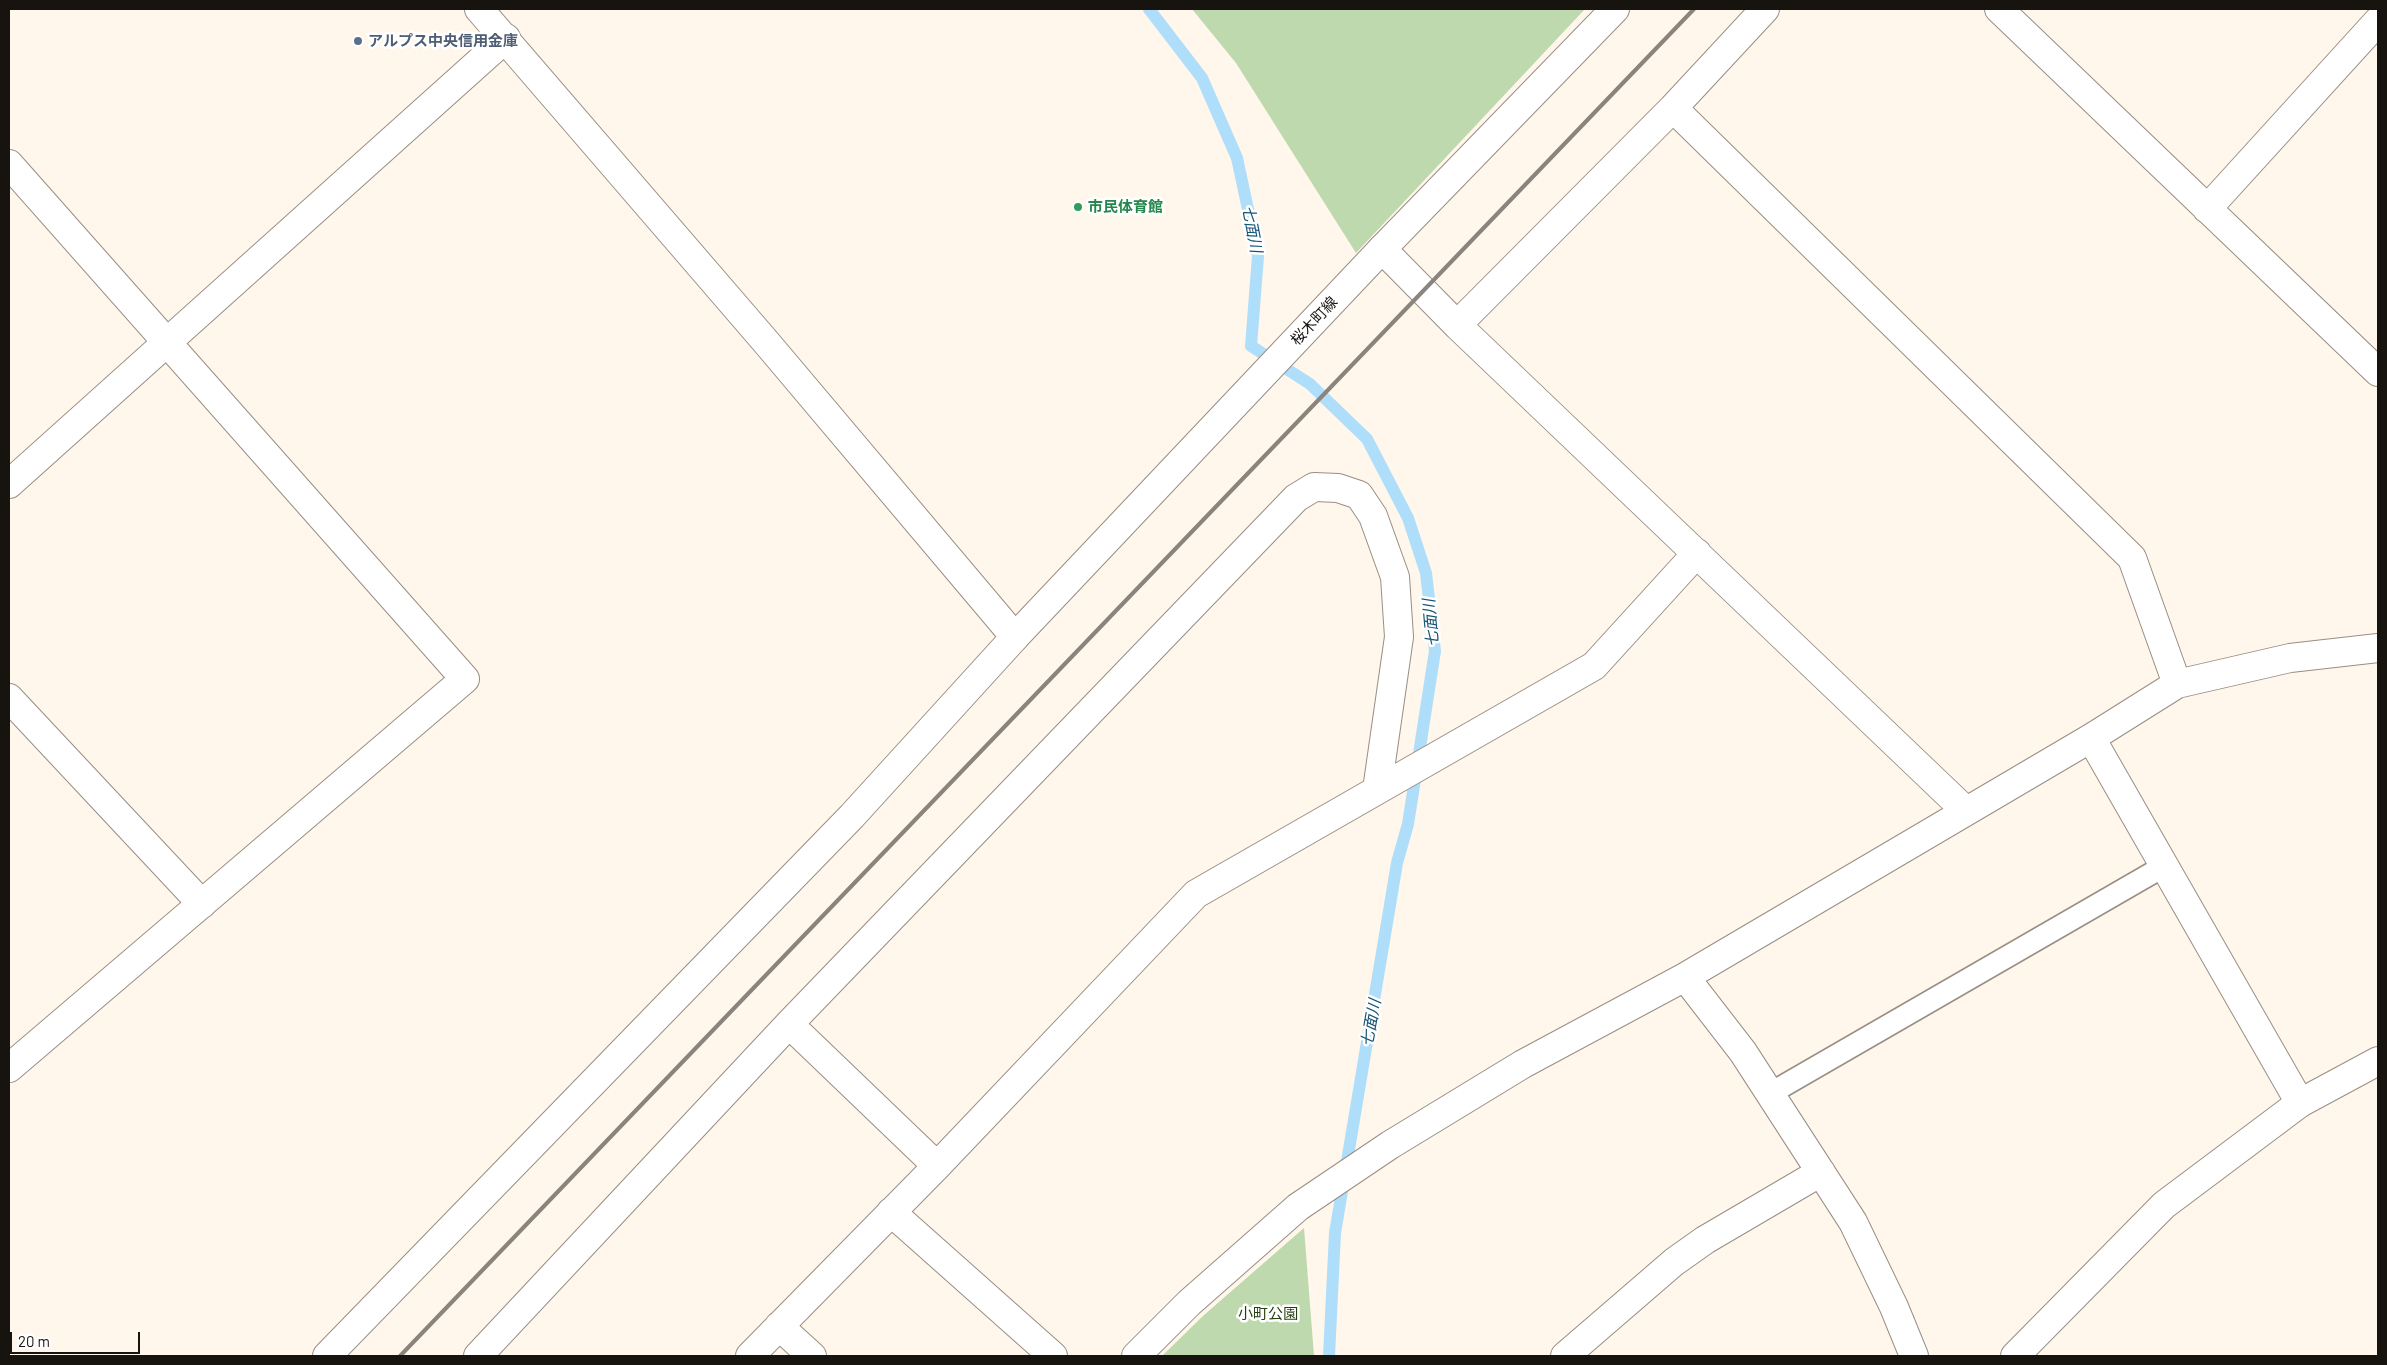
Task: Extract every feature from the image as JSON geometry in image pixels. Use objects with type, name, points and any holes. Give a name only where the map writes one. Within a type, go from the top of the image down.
[{"type":"street","points":[[478,9],[506,38],[1016,637]]},
{"type":"street","name":"桜木町線","points":[[327,1356],[852,816],[1016,637],[1255,383],[1615,9]]},
{"type":"street","points":[[1456,324],[1673,108],[1765,9]]},
{"type":"street","points":[[1999,9],[2378,372]]},
{"type":"street","points":[[2207,209],[2378,21],[2366,9]]},
{"type":"street","points":[[9,484],[506,38]]},
{"type":"street","points":[[1673,108],[2132,558],[2177,684]]},
{"type":"street","points":[[9,164],[465,679],[9,1068]]},
{"type":"street","points":[[1382,250],[1456,324],[1966,811]]},
{"type":"street","points":[[478,1356],[789,1024],[1296,498],[1314,487],[1338,488],[1359,495],[1373,516],[1395,577],[1399,637],[1382,787]]},
{"type":"street","points":[[750,1356],[937,1166],[1196,894],[1594,666],[1697,553]]},
{"type":"street","points":[[1136,1356],[1189,1303],[1298,1207],[1376,1154],[1523,1064],[1685,977],[2092,738],[2177,684],[2290,658],[2378,648]]},
{"type":"street","points":[[9,698],[202,904]]},
{"type":"street","points":[[2092,738],[2300,1102]]},
{"type":"street","points":[[1685,977],[1743,1052],[1853,1222],[1894,1307],[1914,1356]]},
{"type":"street","points":[[789,1024],[937,1166]]},
{"type":"street","points":[[2015,1356],[2164,1205],[2300,1102],[2378,1061]]},
{"type":"street","points":[[1565,1356],[1674,1262],[1705,1240],[1821,1172]]},
{"type":"street","points":[[891,1212],[1053,1356]]},
{"type":"street","points":[[779,1326],[812,1356]]},
{"type":"lane","points":[[1771,1093],[2166,865]]},
{"type":"green space","points":[[1192,9],[1585,9],[1356,253],[1236,63]]},
{"type":"green space","name":"小町公園","points":[[1304,1228],[1314,1356],[1162,1356],[1204,1315]]},
{"type":"waterway","name":"七面川","points":[[1149,9],[1202,78],[1237,158],[1258,256],[1251,346],[1310,384],[1367,439],[1408,518],[1426,573],[1435,651],[1408,824],[1397,863],[1335,1233],[1329,1356]]},
{"type":"railway","points":[[400,1356],[1694,9]]},
{"type":"place","name":"アルプス中央信用金庫","points":[[358,41]]},
{"type":"place","name":"市民体育館","points":[[1078,207]]}]
